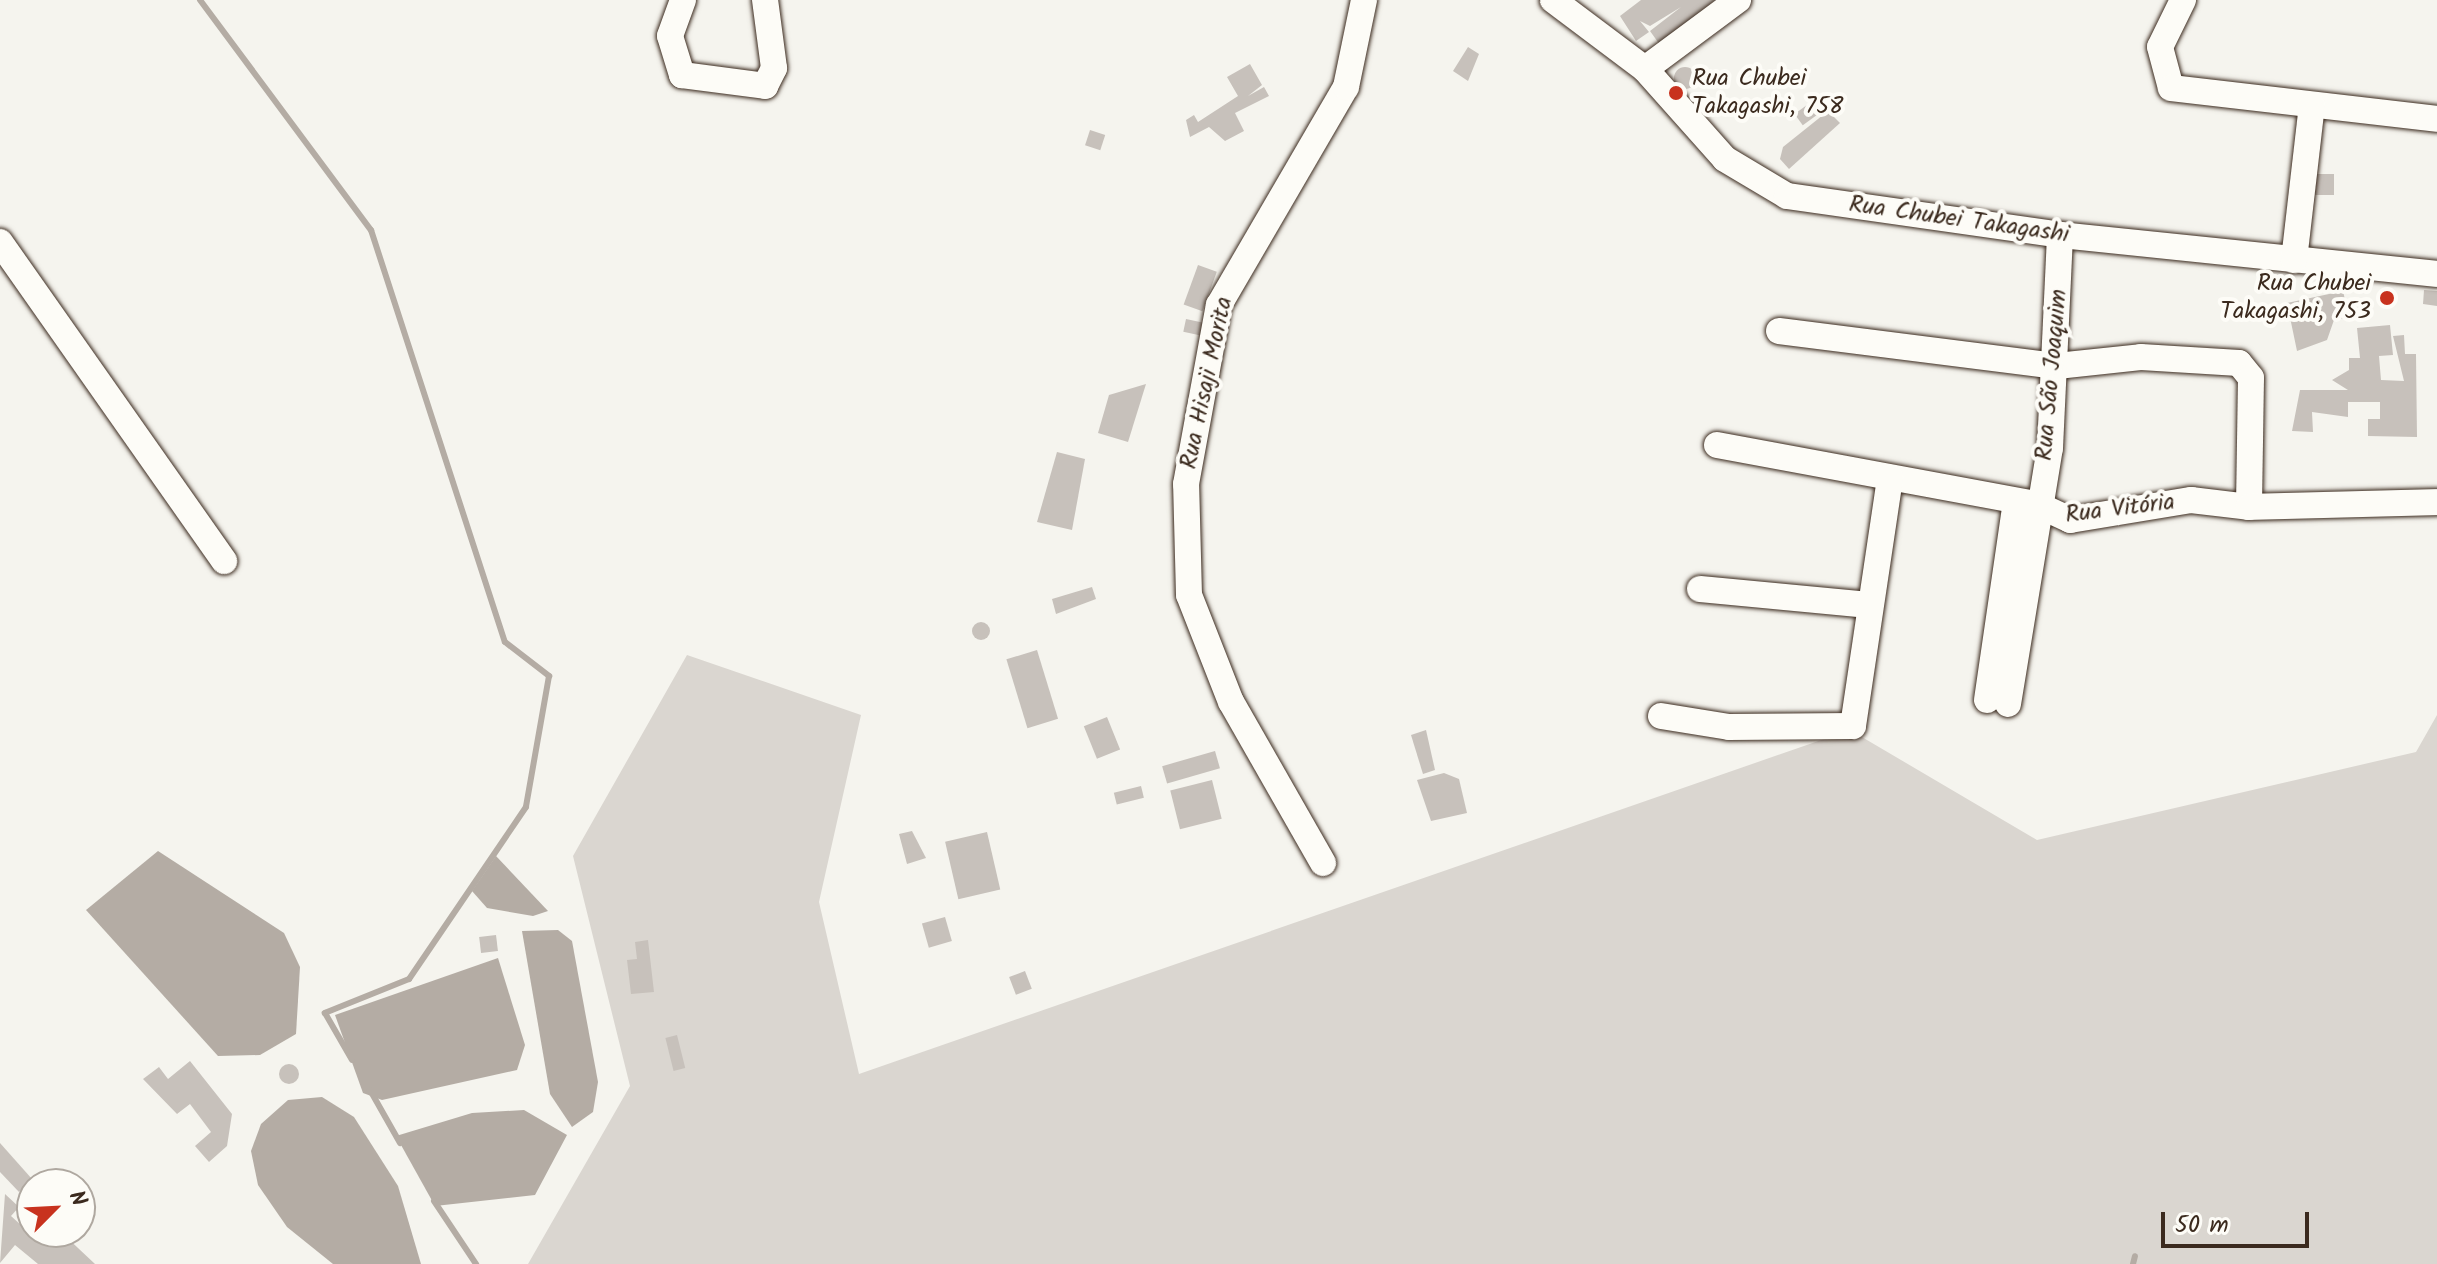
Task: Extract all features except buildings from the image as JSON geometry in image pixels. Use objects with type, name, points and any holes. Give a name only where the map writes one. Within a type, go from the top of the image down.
[{"type":"street","points":[[683,0],[670,36],[682,75],[765,86],[774,68],[765,0]]},
{"type":"street","name":"Rua Hisaji Morita","points":[[1323,863],[1231,702],[1189,595],[1186,484],[1219,305],[1346,87],[1364,0]]},
{"type":"street","name":"Rua Chubei Takagashi","points":[[1553,0],[1645,69],[1725,159],[1787,196],[2060,235],[2437,274]]},
{"type":"street","points":[[1645,69],[1738,0]]},
{"type":"street","points":[[2183,0],[2160,47],[2171,88],[2437,119]]},
{"type":"street","points":[[2294,260],[2312,105]]},
{"type":"street","name":"Rua São Joaquim","points":[[1997,702],[2026,502],[2057,366],[2060,235]]},
{"type":"street","points":[[0,242],[224,561]]},
{"type":"street","points":[[1779,331],[2057,366],[2141,357],[2246,366],[2249,507]]},
{"type":"street","name":"Rua Vitória","points":[[1717,445],[2026,502],[2070,520],[2191,500],[2249,507],[2437,502]]},
{"type":"street","points":[[1661,716],[1729,727],[1847,730],[1856,718],[1869,605],[1890,478]]},
{"type":"street","points":[[1700,589],[1869,605]]},
{"type":"shaded area","points":[[687,655],[861,715],[819,902],[859,1074],[1850,730],[2037,840],[2416,752],[2437,715],[2437,1264],[528,1264],[630,1086],[573,856]]},
{"type":"shaded area","points":[[158,851],[284,933],[300,967],[296,1034],[260,1055],[218,1056],[86,910]]},
{"type":"shaded area","points":[[496,856],[548,911],[533,916],[487,908],[472,891]]},
{"type":"shaded area","points":[[558,930],[572,941],[598,1082],[593,1112],[572,1127],[550,1094],[522,931]]},
{"type":"shaded area","points":[[498,958],[525,1045],[517,1070],[382,1100],[363,1093],[335,1015]]},
{"type":"shaded area","points":[[322,1097],[354,1117],[398,1186],[421,1264],[333,1264],[287,1227],[258,1185],[251,1151],[261,1124],[288,1100]]},
{"type":"shaded area","points":[[524,1110],[567,1135],[535,1195],[435,1206],[396,1136],[472,1113]]},
{"type":"waterway","points":[[200,0],[371,230],[505,642],[549,676],[526,807],[409,979],[325,1013],[352,1060]]},
{"type":"waterway","points":[[370,1090],[400,1143]]},
{"type":"waterway","points":[[434,1201],[476,1264]]},
{"type":"waterway","points":[[2133,1264],[2135,1256]]},
{"type":"place","name":"Rua Chubei Takagashi, 758","points":[[1676,93]]},
{"type":"place","name":"Rua Chubei Takagashi, 753","points":[[2387,298]]}]
